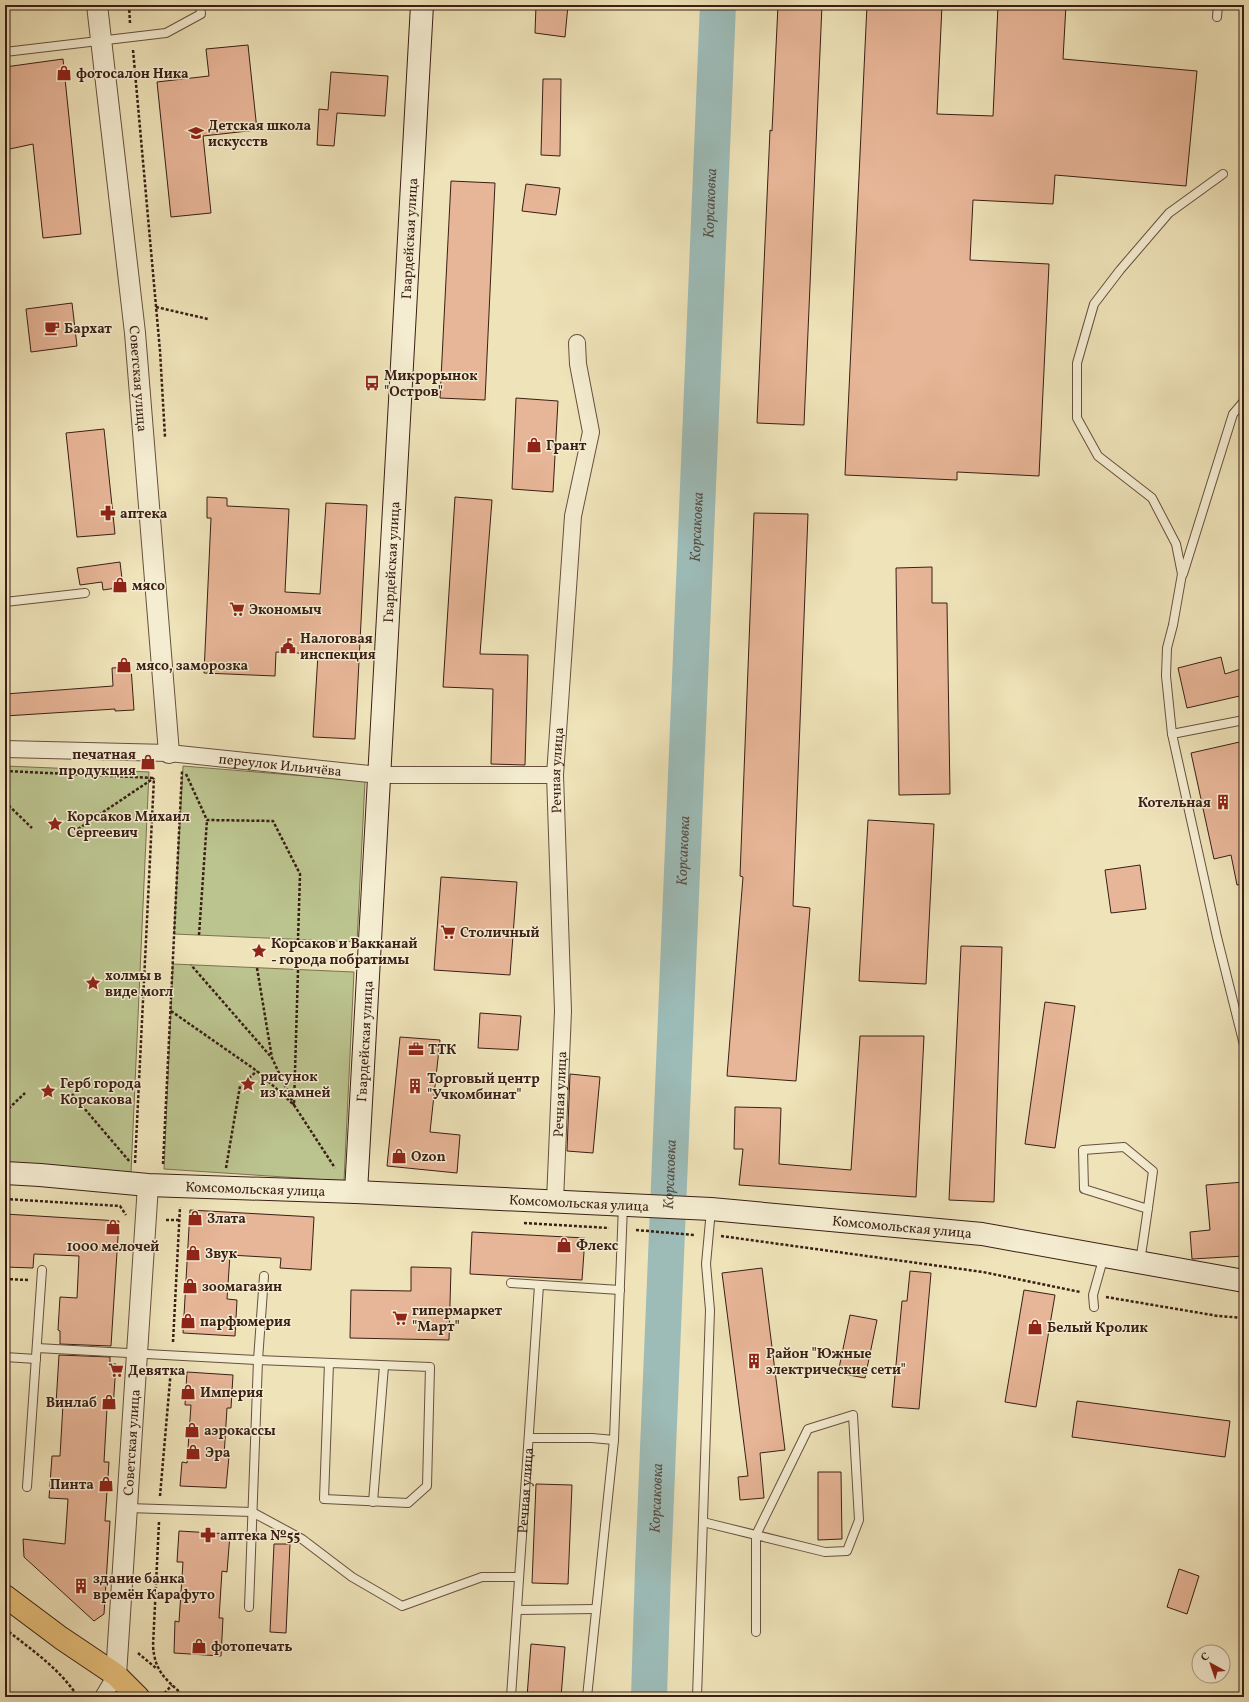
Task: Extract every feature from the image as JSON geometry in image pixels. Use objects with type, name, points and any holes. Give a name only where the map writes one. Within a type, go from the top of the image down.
[{"type":"main road","name":"Гвардейская улица","points":[[356,1192],[420,9]]},
{"type":"main road","name":"Комсомольская улица","points":[[5,1173],[148,1184],[623,1204],[702,1209],[982,1234],[1244,1281]]},
{"type":"main road","points":[[5,1596],[61,1638],[116,1675],[138,1697]]},
{"type":"street","name":"Советская улица","points":[[97,5],[135,333],[176,760]]},
{"type":"street","name":"Речная улица","points":[[555,1201],[563,1011],[555,775],[573,516],[591,432],[578,364],[577,343]]},
{"type":"street","name":"переулок Ильичёва","points":[[5,749],[379,775],[555,775]]},
{"type":"street","name":"Советская улица","points":[[103,1697],[116,1675],[148,1184]]},
{"type":"lane","points":[[5,52],[166,33],[201,14],[200,5]]},
{"type":"lane","points":[[1217,17],[1218,5]]},
{"type":"lane","points":[[1182,574],[1176,544],[1152,498],[1098,456],[1076,418],[1077,363],[1094,304],[1120,270],[1169,213],[1223,174]]},
{"type":"lane","points":[[1244,401],[1233,414],[1182,574],[1173,625],[1167,648],[1166,676],[1172,734],[1217,937],[1244,1046]]},
{"type":"lane","points":[[5,602],[85,592]]},
{"type":"lane","points":[[1172,734],[1244,720]]},
{"type":"lane","points":[[1140,1262],[1148,1208],[1153,1171],[1124,1147],[1083,1150],[1084,1189],[1148,1208]]},
{"type":"lane","points":[[587,1697],[614,1440],[623,1204]]},
{"type":"lane","points":[[697,1697],[710,1310],[706,1264],[708,1234],[702,1209]]},
{"type":"lane","points":[[1094,1307],[1093,1295],[1104,1255]]},
{"type":"lane","points":[[27,1487],[42,1270]]},
{"type":"lane","points":[[249,1607],[258,1360],[264,1276]]},
{"type":"lane","points":[[511,1283],[620,1290]]},
{"type":"lane","name":"Речная улица","points":[[511,1697],[539,1285]]},
{"type":"lane","points":[[37,1348],[172,1356],[430,1367],[426,1486],[408,1503],[324,1499],[329,1363]]},
{"type":"lane","points":[[5,1357],[36,1359]]},
{"type":"lane","points":[[373,1502],[384,1366]]},
{"type":"lane","points":[[703,1522],[756,1535],[826,1552],[846,1551],[859,1520],[853,1415],[808,1429],[756,1535],[756,1632]]},
{"type":"lane","points":[[529,1438],[592,1438],[614,1440]]},
{"type":"lane","points":[[128,1508],[252,1512],[302,1539],[352,1577],[402,1606],[482,1576],[519,1577]]},
{"type":"lane","points":[[517,1610],[596,1609]]},
{"type":"path","points":[[156,307],[208,319]]},
{"type":"path","points":[[176,760],[207,820],[199,935]]},
{"type":"path","points":[[5,771],[154,778]]},
{"type":"path","points":[[78,829],[154,778]]},
{"type":"path","points":[[72,1094],[135,1169],[154,778]]},
{"type":"path","points":[[5,802],[32,828]]},
{"type":"path","points":[[207,820],[273,821],[300,874],[298,940]]},
{"type":"path","points":[[191,965],[272,1058]]},
{"type":"path","points":[[256,968],[272,1058],[294,1105],[335,1168]]},
{"type":"path","points":[[294,1105],[298,970]]},
{"type":"path","points":[[170,1010],[257,1071],[294,1105]]},
{"type":"path","points":[[225,1172],[240,1086],[257,1071]]},
{"type":"path","points":[[5,1112],[25,1093]]},
{"type":"path","points":[[5,1199],[120,1206],[129,1219]]},
{"type":"path","points":[[180,1204],[172,1356],[159,1509],[153,1651],[157,1669],[185,1697]]},
{"type":"path","points":[[520,1223],[622,1228],[646,1232],[694,1235],[708,1234],[983,1272],[1093,1295],[1218,1316],[1244,1318]]},
{"type":"path","points":[[5,1279],[41,1280]]},
{"type":"path","points":[[5,1629],[48,1663],[69,1683],[78,1697]]},
{"type":"path","points":[[161,1697],[172,1685]]},
{"type":"green space","points":[[5,766],[149,772],[131,1173],[5,1166]]},
{"type":"green space","points":[[183,766],[365,781],[357,942],[174,934]]},
{"type":"green space","points":[[173,964],[354,972],[344,1181],[164,1169]]},
{"type":"building","points":[[536,5],[568,5],[565,37],[535,33]]},
{"type":"building","points":[[778,5],[822,5],[804,425],[757,423],[770,130],[772,131]]},
{"type":"building","points":[[867,5],[942,5],[937,114],[993,116],[998,5],[1066,5],[1063,59],[1197,71],[1186,186],[1055,175],[1053,204],[973,200],[970,260],[1049,264],[1039,476],[957,472],[957,480],[845,475]]},
{"type":"building","name":"Детская школа искусств","points":[[248,45],[257,130],[203,136],[211,213],[171,217],[157,82],[209,76],[206,49]]},
{"type":"building","points":[[63,59],[81,234],[43,238],[33,144],[5,150],[5,67]]},
{"type":"building","points":[[331,72],[388,76],[385,116],[337,113],[334,146],[317,145],[319,109],[328,110]]},
{"type":"building","points":[[543,79],[561,79],[560,156],[541,155]]},
{"type":"building","points":[[451,181],[495,183],[485,400],[440,398]]},
{"type":"building","points":[[526,184],[560,188],[556,215],[522,211]]},
{"type":"building","name":"Бархат","points":[[72,303],[77,346],[31,352],[26,309]]},
{"type":"building","name":"Грант","points":[[516,398],[558,401],[553,492],[512,489]]},
{"type":"building","points":[[104,429],[115,534],[77,537],[66,433]]},
{"type":"building","points":[[207,497],[227,498],[227,506],[289,509],[285,592],[320,594],[326,503],[367,505],[355,739],[313,737],[318,654],[276,652],[275,676],[204,673],[211,518],[207,518]]},
{"type":"building","points":[[455,497],[492,500],[480,654],[528,655],[525,765],[491,764],[493,689],[443,687]]},
{"type":"building","points":[[754,513],[808,514],[793,906],[810,908],[796,1081],[727,1076],[743,877],[740,876]]},
{"type":"building","points":[[120,562],[123,587],[103,590],[102,582],[80,585],[77,568]]},
{"type":"building","points":[[932,567],[932,603],[947,603],[950,794],[899,795],[896,568]]},
{"type":"building","points":[[1221,657],[1225,674],[1244,668],[1244,695],[1187,708],[1178,668]]},
{"type":"building","points":[[131,667],[134,710],[115,711],[115,709],[5,716],[5,694],[113,686],[112,668]]},
{"type":"building","name":"Котельная","points":[[1244,741],[1244,884],[1237,885],[1231,855],[1214,859],[1191,753]]},
{"type":"building","points":[[868,820],[934,824],[926,984],[859,981]]},
{"type":"building","points":[[1140,865],[1146,909],[1111,913],[1105,870]]},
{"type":"building","points":[[441,877],[517,882],[510,975],[434,970]]},
{"type":"building","points":[[961,946],[1002,947],[994,1202],[949,1200]]},
{"type":"building","points":[[1045,1002],[1075,1006],[1055,1148],[1025,1144]]},
{"type":"building","points":[[480,1013],[521,1016],[518,1050],[478,1048]]},
{"type":"building","points":[[860,1036],[924,1036],[916,1197],[739,1185],[743,1149],[734,1149],[735,1107],[781,1108],[779,1164],[851,1170]]},
{"type":"building","name":"Торговый центр \"Учкомбинат\"","points":[[400,1037],[440,1040],[430,1132],[460,1135],[457,1173],[387,1166]]},
{"type":"building","points":[[570,1074],[600,1077],[593,1153],[567,1151]]},
{"type":"building","points":[[1244,1182],[1244,1256],[1192,1259],[1190,1232],[1210,1230],[1206,1185]]},
{"type":"building","points":[[190,1210],[314,1217],[311,1270],[280,1268],[281,1258],[230,1255],[227,1299],[237,1300],[235,1336],[183,1333]]},
{"type":"building","points":[[5,1214],[119,1221],[111,1346],[60,1344],[60,1331],[58,1330],[60,1297],[77,1298],[79,1256],[34,1254],[33,1268],[5,1267]]},
{"type":"building","points":[[472,1232],[585,1238],[582,1280],[470,1274]]},
{"type":"building","name":"гипермаркет \"Март\"","points":[[411,1267],[451,1268],[449,1340],[350,1338],[351,1290],[411,1291]]},
{"type":"building","name":"Район \"Южные электрические сети\"","points":[[762,1268],[785,1450],[760,1453],[764,1498],[740,1500],[738,1477],[748,1476],[722,1273]]},
{"type":"building","points":[[910,1271],[931,1273],[919,1409],[892,1407],[902,1301],[907,1301]]},
{"type":"building","points":[[1024,1290],[1055,1295],[1036,1407],[1005,1402]]},
{"type":"building","points":[[850,1315],[877,1320],[865,1378],[838,1373]]},
{"type":"building","points":[[59,1355],[110,1357],[110,1364],[116,1364],[113,1408],[107,1408],[104,1462],[109,1462],[105,1521],[110,1521],[104,1614],[94,1621],[24,1557],[23,1539],[65,1544],[68,1499],[49,1498],[52,1456],[60,1456],[63,1404],[56,1404]]},
{"type":"building","points":[[187,1372],[233,1375],[231,1408],[227,1408],[224,1456],[229,1456],[226,1488],[180,1486],[182,1462],[187,1463],[191,1405],[185,1405]]},
{"type":"building","points":[[1077,1401],[1230,1421],[1225,1457],[1072,1437]]},
{"type":"building","points":[[818,1472],[841,1472],[842,1539],[818,1540]]},
{"type":"building","points":[[536,1484],[572,1485],[568,1584],[532,1583]]},
{"type":"building","points":[[179,1531],[230,1534],[227,1572],[222,1571],[219,1618],[223,1618],[221,1656],[174,1653],[175,1621],[179,1622],[183,1562],[177,1562]]},
{"type":"building","points":[[274,1544],[290,1544],[286,1633],[270,1632]]},
{"type":"building","points":[[1179,1569],[1199,1576],[1187,1614],[1167,1607]]},
{"type":"building","points":[[531,1644],[565,1647],[561,1697],[527,1697]]},
{"type":"waterway","name":"Корсаковка","points":[[649,1697],[653,1569],[718,5]]},
{"type":"place","name":"фотосалон Ника","points":[[64,73]]},
{"type":"place","name":"Детская школа искусств","points":[[196,133]]},
{"type":"place","name":"Бархат","points":[[52,328]]},
{"type":"place","name":"Микрорынок \"Остров\"","points":[[372,383]]},
{"type":"place","name":"Грант","points":[[534,445]]},
{"type":"place","name":"аптека","points":[[108,513]]},
{"type":"place","name":"мясо","points":[[120,585]]},
{"type":"place","name":"Экономыч","points":[[237,609]]},
{"type":"place","name":"Налоговая инспекция","points":[[288,646]]},
{"type":"place","name":"мясо, заморозка","points":[[124,665]]},
{"type":"place","name":"печатная продукция","points":[[148,762]]},
{"type":"place","name":"Котельная","points":[[1223,802]]},
{"type":"place","name":"Корсаков Михаил Сергеевич","points":[[55,824]]},
{"type":"place","name":"Столичный","points":[[448,932]]},
{"type":"place","name":"Корсаков и Вакканай - города побратимы","points":[[259,951]]},
{"type":"place","name":"холмы в виде могл","points":[[93,983]]},
{"type":"place","name":"ТТК","points":[[416,1049]]},
{"type":"place","name":"рисунок из камней","points":[[248,1084]]},
{"type":"place","name":"Торговый центр \"Учкомбинат\"","points":[[415,1086]]},
{"type":"place","name":"Герб города Корсакова","points":[[48,1091]]},
{"type":"place","name":"Ozon","points":[[399,1156]]},
{"type":"place","name":"Злата","points":[[195,1218]]},
{"type":"place","name":"1000 мелочей","points":[[113,1227]]},
{"type":"place","name":"Флекс","points":[[564,1245]]},
{"type":"place","name":"Звук","points":[[193,1253]]},
{"type":"place","name":"зоомагазин","points":[[190,1286]]},
{"type":"place","name":"гипермаркет \"Март\"","points":[[400,1318]]},
{"type":"place","name":"парфюмерия","points":[[188,1321]]},
{"type":"place","name":"Белый Кролик","points":[[1035,1327]]},
{"type":"place","name":"Район \"Южные электрические сети\"","points":[[754,1361]]},
{"type":"place","name":"Девятка","points":[[116,1370]]},
{"type":"place","name":"Империя","points":[[188,1392]]},
{"type":"place","name":"Винлаб","points":[[109,1402]]},
{"type":"place","name":"аэрокассы","points":[[192,1430]]},
{"type":"place","name":"Эра","points":[[193,1452]]},
{"type":"place","name":"Пинта","points":[[106,1484]]},
{"type":"place","name":"аптека №55","points":[[208,1535]]},
{"type":"place","name":"здание банка времён Карафуто","points":[[81,1586]]},
{"type":"place","name":"фотопечать","points":[[199,1646]]}]
